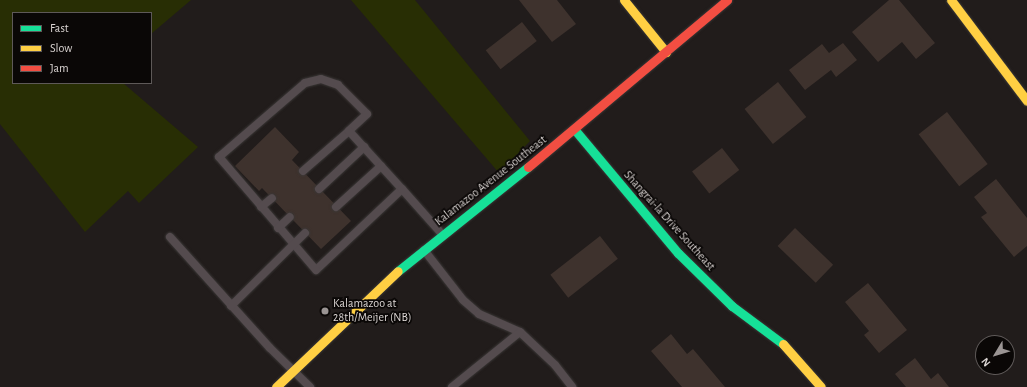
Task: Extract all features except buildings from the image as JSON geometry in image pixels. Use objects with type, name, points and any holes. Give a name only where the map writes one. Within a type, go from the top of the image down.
[{"type":"main road","points":[[624,0],[666,52]]},
{"type":"main road","name":"Kalamazoo Avenue Southeast","points":[[276,387],[383,285],[442,235],[575,130],[727,0]]},
{"type":"main road","points":[[951,0],[1027,101]]},
{"type":"main road","name":"Shangrai-la Drive Southeast","points":[[575,130],[678,253],[732,306],[779,339],[821,387]]},
{"type":"lane","points":[[303,171],[367,114],[338,85],[321,79],[305,83],[219,157],[278,228],[316,270],[402,189]]},
{"type":"lane","points":[[349,131],[442,235]]},
{"type":"lane","points":[[319,189],[364,147]]},
{"type":"lane","points":[[336,206],[381,166]]},
{"type":"lane","points":[[261,207],[272,198]]},
{"type":"lane","points":[[278,228],[290,216]]},
{"type":"lane","points":[[230,306],[306,233]]},
{"type":"lane","points":[[170,237],[230,306],[292,371],[310,387]]},
{"type":"lane","points":[[424,250],[463,300],[479,314],[520,332],[555,365],[572,387]]},
{"type":"lane","points":[[452,387],[520,332]]},
{"type":"green space","points":[[0,0],[191,0],[152,33],[152,12],[12,12],[12,84],[124,84],[198,147],[139,203],[128,191],[85,232],[0,124]]},
{"type":"green space","points":[[351,0],[415,0],[530,141],[499,173]]},
{"type":"traffic: fast","points":[[575,130],[678,253],[732,306],[783,344]]},
{"type":"traffic: fast","points":[[398,271],[528,167]]},
{"type":"traffic: slow","points":[[624,0],[666,52]]},
{"type":"traffic: slow","points":[[951,0],[1027,101]]},
{"type":"traffic: slow","points":[[276,387],[398,271]]},
{"type":"traffic: slow","points":[[783,344],[821,387]]},
{"type":"traffic: jam","points":[[528,167],[727,0]]},
{"type":"place","name":"Kalamazoo at 28th/Meijer (NB)","points":[[325,311]]}]
